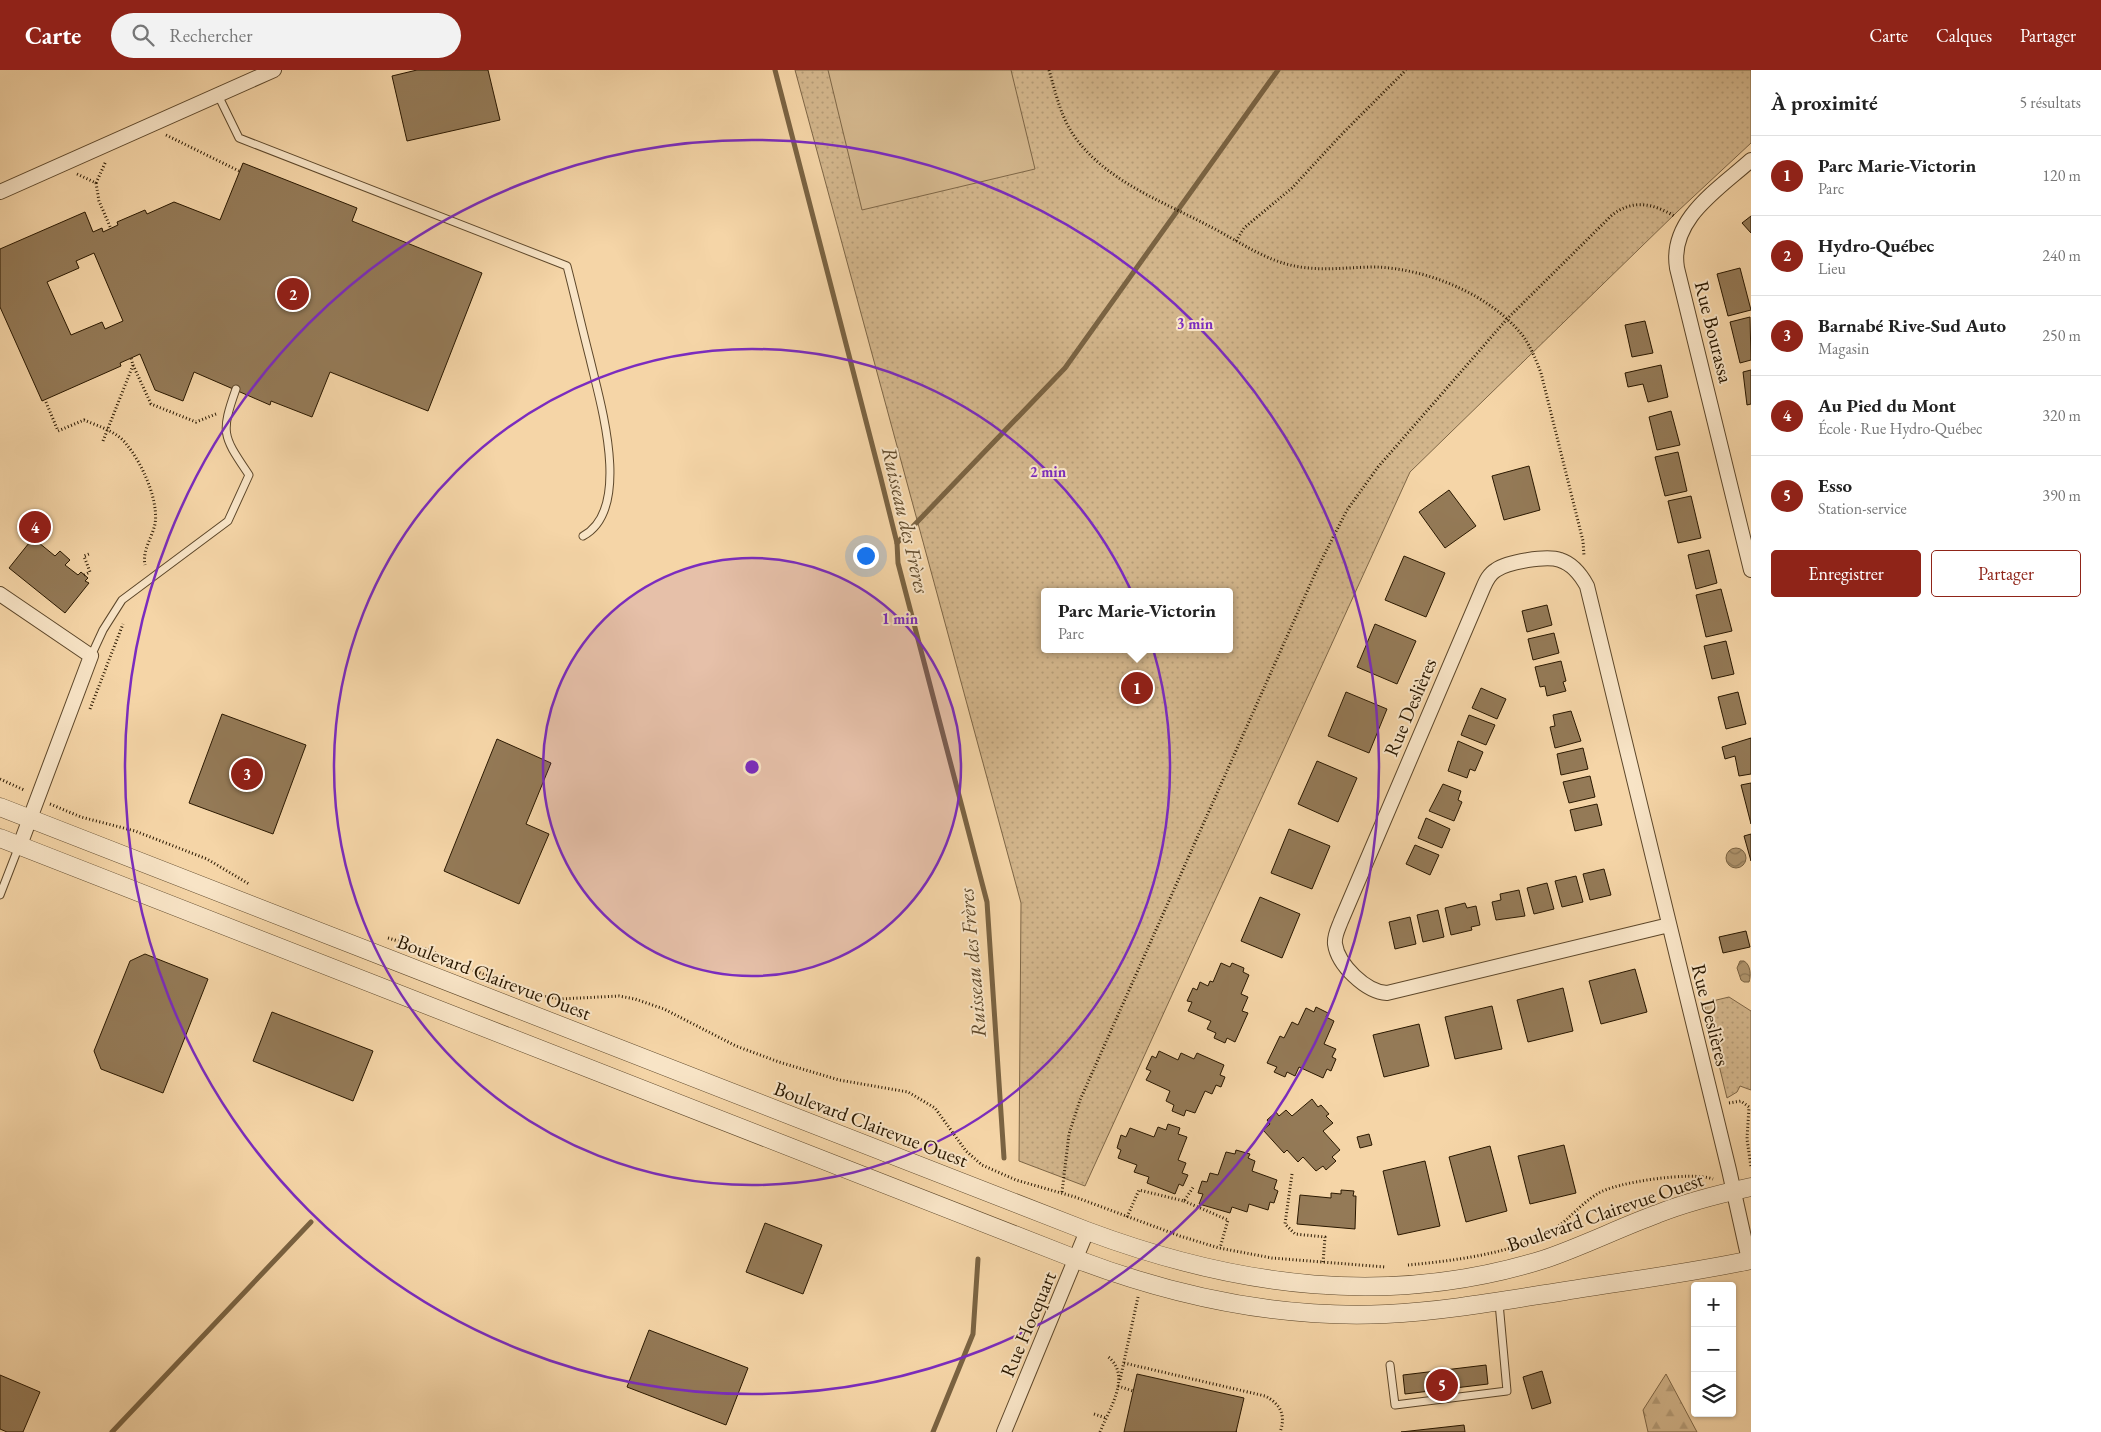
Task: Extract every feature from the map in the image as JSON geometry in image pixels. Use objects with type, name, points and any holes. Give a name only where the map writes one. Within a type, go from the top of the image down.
[{"type":"street","points":[[0,192],[274,70]]},
{"type":"street","name":"Rue Bourassa","points":[[1751,160],[1689,218],[1678,238],[1676,253],[1677,268],[1751,570]]},
{"type":"street","name":"Rue Deslières","points":[[1669,925],[1387,993],[1376,992],[1362,984],[1336,950],[1336,934],[1341,921],[1485,583],[1498,568],[1543,558],[1560,560],[1575,569],[1587,586],[1734,1191],[1750,1260]]},
{"type":"street","points":[[0,594],[91,656],[20,845]]},
{"type":"street","name":"Boulevard Clairevue Ouest","points":[[0,807],[1087,1231],[1159,1256],[1249,1278],[1332,1287],[1392,1286],[1454,1280],[1525,1265],[1574,1248],[1658,1213],[1751,1187]]},
{"type":"street","points":[[0,838],[1076,1259],[1147,1284],[1220,1302],[1302,1313],[1385,1314],[1498,1301],[1750,1260]]},
{"type":"street","points":[[288,951],[300,924]]},
{"type":"street","points":[[788,1146],[798,1119]]},
{"type":"street","name":"Rue Hocquart","points":[[1004,1432],[1087,1231]]},
{"type":"street","points":[[1385,1314],[1392,1286]]},
{"type":"lane","points":[[218,95],[239,138],[567,266],[608,434],[610,468],[606,501],[601,518],[593,531],[583,536]]},
{"type":"lane","points":[[91,656],[103,630],[122,600],[228,522],[248,475],[228,443],[225,430],[227,414],[236,389]]},
{"type":"lane","points":[[0,895],[20,845]]},
{"type":"lane","points":[[1390,1365],[1395,1405],[1507,1391],[1498,1301]]},
{"type":"path","points":[[1049,70],[1064,119],[1078,141],[1113,175],[1166,204],[1266,257],[1299,267],[1326,269],[1382,268],[1426,277],[1467,292],[1507,319],[1530,347],[1541,373],[1583,541],[1583,558]]},
{"type":"path","points":[[1236,241],[1244,228],[1292,188],[1343,133],[1406,70]]},
{"type":"path","points":[[148,126],[239,171]]},
{"type":"path","points":[[73,172],[96,183],[99,201],[111,228]]},
{"type":"path","points":[[1062,1192],[1069,1134],[1080,1100],[1330,541],[1346,510],[1373,473],[1507,319],[1616,212],[1627,206],[1647,204],[1675,217]]},
{"type":"path","points":[[130,358],[151,404],[196,422],[217,414]]},
{"type":"path","points":[[103,440],[133,365]]},
{"type":"path","points":[[46,402],[58,431],[84,420],[107,430],[128,445],[154,501],[155,523],[143,557],[145,565]]},
{"type":"path","points":[[84,575],[90,572],[84,556],[89,554]]},
{"type":"path","points":[[0,779],[76,815],[129,829],[207,859],[254,886]]},
{"type":"path","name":"Boulevard Clairevue Ouest","points":[[380,935],[429,950],[475,971],[543,996],[572,998],[620,996],[644,1001],[719,1038],[779,1062],[839,1080],[908,1092],[935,1108],[966,1151],[982,1165],[1016,1180],[1062,1192],[1127,1217],[1220,1248],[1272,1258],[1392,1267]]},
{"type":"path","points":[[1714,1109],[1738,1101],[1744,1102],[1749,1107],[1747,1139],[1751,1167]]},
{"type":"path","points":[[1292,1174],[1285,1224],[1295,1234],[1325,1237],[1323,1263]]},
{"type":"path","name":"Boulevard Clairevue Ouest","points":[[1407,1266],[1471,1256],[1538,1238],[1558,1228],[1598,1193],[1612,1187],[1688,1175],[1705,1176],[1713,1179]]},
{"type":"path","points":[[1184,1201],[1194,1186]]},
{"type":"path","points":[[1127,1217],[1139,1190],[1184,1201],[1228,1220],[1220,1248]]},
{"type":"path","points":[[1100,1432],[1120,1380],[1139,1294]]},
{"type":"path","points":[[1107,1356],[1116,1364],[1120,1380]]},
{"type":"path","points":[[1124,1363],[1265,1396],[1275,1401],[1282,1412],[1284,1422],[1280,1432]]},
{"type":"path","points":[[1118,1386],[1133,1391]]},
{"type":"path","points":[[1094,1414],[1106,1418]]},
{"type":"green space","points":[[795,70],[1751,70],[1751,143],[1678,211],[1410,472],[1085,1186],[1019,1161],[1021,903]]},
{"type":"green space","points":[[828,70],[1011,70],[1035,169],[862,210]]},
{"type":"green space","points":[[1729,997],[1751,1011],[1751,1090],[1740,1086],[1737,1092],[1727,1098],[1704,1003]]},
{"type":"green space","points":[[1666,1374],[1697,1432],[1648,1432],[1643,1410]]},
{"type":"water","points":[[1736,848],[1743,851],[1746,858],[1743,865],[1736,868],[1729,865],[1726,858],[1729,851]]},
{"type":"water","points":[[1740,961],[1744,961],[1749,968],[1749,982],[1741,980],[1737,968]]},
{"type":"building","points":[[417,70],[488,70],[500,120],[407,141],[392,76]]},
{"type":"building","points":[[243,163],[357,208],[352,221],[482,273],[428,411],[330,372],[312,417],[271,401],[270,405],[194,372],[183,401],[155,390],[140,354],[120,363],[121,366],[42,401],[0,307],[0,249],[85,212],[93,232],[102,228],[103,232],[118,225],[117,222],[145,210],[147,214],[174,202],[220,220]],"holes":[[[94,253],[123,321],[105,329],[102,322],[71,335],[47,282],[79,268],[76,261]]]},
{"type":"building","points":[[1751,216],[1751,233],[1742,223]]},
{"type":"building","points":[[1740,268],[1751,310],[1728,316],[1717,274]]},
{"type":"building","points":[[1750,317],[1751,360],[1740,363],[1730,322]]},
{"type":"building","points":[[1645,321],[1653,353],[1632,357],[1625,325]]},
{"type":"building","points":[[1661,365],[1668,397],[1648,402],[1643,384],[1628,387],[1625,373]]},
{"type":"building","points":[[1751,370],[1751,404],[1747,405],[1743,372]]},
{"type":"building","points":[[1671,411],[1680,445],[1657,450],[1649,417]]},
{"type":"building","points":[[1678,452],[1687,491],[1665,496],[1655,457]]},
{"type":"building","points":[[1529,466],[1540,510],[1504,520],[1492,476]]},
{"type":"building","points":[[1449,490],[1476,526],[1445,548],[1419,512]]},
{"type":"building","points":[[1691,496],[1701,538],[1678,543],[1668,501]]},
{"type":"building","points":[[33,538],[55,556],[60,551],[70,560],[65,565],[78,575],[81,572],[88,578],[85,581],[89,583],[65,613],[9,568]]},
{"type":"building","points":[[1709,550],[1717,583],[1696,589],[1688,555]]},
{"type":"building","points":[[1404,556],[1445,573],[1426,617],[1385,600]]},
{"type":"building","points":[[1721,589],[1732,631],[1706,637],[1696,595]]},
{"type":"building","points":[[1547,605],[1552,625],[1527,632],[1522,611]]},
{"type":"building","points":[[1375,624],[1416,641],[1397,684],[1357,667]]},
{"type":"building","points":[[1554,633],[1559,653],[1533,660],[1528,639]]},
{"type":"building","points":[[1726,641],[1734,674],[1712,679],[1704,646]]},
{"type":"building","points":[[1561,661],[1566,681],[1563,682],[1566,691],[1547,696],[1545,686],[1540,687],[1535,667]]},
{"type":"building","points":[[1481,688],[1506,699],[1497,719],[1472,708]]},
{"type":"building","points":[[1346,692],[1387,709],[1369,753],[1328,736]]},
{"type":"building","points":[[1738,692],[1746,724],[1726,729],[1718,697]]},
{"type":"building","points":[[1571,711],[1581,741],[1555,748],[1550,727],[1555,726],[1553,715]]},
{"type":"building","points":[[222,714],[306,745],[273,834],[189,803]]},
{"type":"building","points":[[1469,715],[1495,725],[1486,745],[1461,735]]},
{"type":"building","points":[[1751,738],[1751,774],[1739,776],[1735,756],[1725,759],[1722,747]]},
{"type":"building","points":[[497,739],[551,763],[526,824],[549,834],[519,904],[444,871]]},
{"type":"building","points":[[1458,741],[1483,752],[1475,771],[1470,769],[1467,778],[1448,771]]},
{"type":"building","points":[[1583,748],[1588,769],[1561,775],[1557,754]]},
{"type":"building","points":[[1317,761],[1357,778],[1338,822],[1298,804]]},
{"type":"building","points":[[1590,776],[1595,797],[1569,803],[1563,782]]},
{"type":"building","points":[[1751,783],[1751,824],[1741,785]]},
{"type":"building","points":[[1443,784],[1461,791],[1458,800],[1462,802],[1454,821],[1429,811]]},
{"type":"building","points":[[1597,804],[1602,825],[1575,831],[1570,810]]},
{"type":"building","points":[[1426,818],[1450,829],[1442,848],[1418,838]]},
{"type":"building","points":[[1289,829],[1330,846],[1312,889],[1271,873]]},
{"type":"building","points":[[1751,834],[1751,861],[1744,836]]},
{"type":"building","points":[[1415,845],[1439,855],[1430,875],[1406,864]]},
{"type":"building","points":[[1604,869],[1611,895],[1590,900],[1583,874]]},
{"type":"building","points":[[1576,876],[1583,902],[1562,907],[1555,881]]},
{"type":"building","points":[[1547,883],[1554,909],[1534,914],[1527,888]]},
{"type":"building","points":[[1519,890],[1525,916],[1496,920],[1492,902],[1501,900],[1500,894]]},
{"type":"building","points":[[1260,897],[1300,914],[1282,958],[1241,941]]},
{"type":"building","points":[[1465,903],[1467,908],[1476,906],[1480,925],[1471,927],[1472,930],[1451,935],[1445,908]]},
{"type":"building","points":[[1438,910],[1444,937],[1423,942],[1417,915]]},
{"type":"building","points":[[1410,917],[1416,944],[1395,949],[1389,922]]},
{"type":"building","points":[[1746,931],[1750,947],[1723,953],[1719,937]]},
{"type":"building","points":[[145,954],[208,979],[163,1093],[101,1069],[94,1051],[130,961]]},
{"type":"building","points":[[1221,963],[1230,967],[1232,963],[1244,968],[1243,972],[1249,975],[1241,994],[1248,997],[1242,1011],[1248,1013],[1235,1042],[1227,1038],[1225,1043],[1214,1038],[1216,1033],[1207,1029],[1211,1021],[1188,1011],[1192,1002],[1187,1001],[1193,988],[1197,990],[1200,982],[1208,986],[1210,981],[1213,982]]},
{"type":"building","points":[[1635,969],[1647,1012],[1601,1024],[1589,981]]},
{"type":"building","points":[[1563,988],[1573,1031],[1528,1042],[1517,1000]]},
{"type":"building","points":[[1492,1006],[1502,1049],[1455,1059],[1445,1017]]},
{"type":"building","points":[[1316,1007],[1328,1013],[1326,1017],[1334,1021],[1324,1044],[1336,1049],[1332,1057],[1336,1059],[1331,1071],[1327,1069],[1323,1078],[1299,1067],[1295,1076],[1287,1072],[1285,1077],[1274,1072],[1277,1067],[1267,1063],[1280,1036],[1284,1038],[1292,1022],[1298,1025],[1306,1008],[1314,1012]]},
{"type":"building","points":[[272,1012],[373,1051],[353,1101],[253,1061]]},
{"type":"building","points":[[1419,1024],[1429,1066],[1384,1077],[1373,1035]]},
{"type":"building","points":[[1159,1051],[1178,1060],[1181,1053],[1194,1059],[1197,1053],[1224,1065],[1220,1075],[1225,1077],[1221,1087],[1216,1085],[1212,1094],[1205,1091],[1195,1113],[1186,1110],[1184,1116],[1172,1111],[1174,1105],[1166,1101],[1170,1091],[1146,1080],[1151,1071],[1146,1069],[1152,1056],[1156,1058]]},
{"type":"building","points":[[1312,1099],[1318,1107],[1321,1105],[1329,1114],[1326,1116],[1333,1123],[1323,1131],[1340,1150],[1332,1157],[1336,1161],[1326,1170],[1323,1166],[1316,1171],[1303,1157],[1298,1162],[1287,1150],[1284,1153],[1263,1130],[1270,1124],[1267,1120],[1276,1112],[1279,1116],[1286,1110],[1292,1116]]},
{"type":"building","points":[[1168,1124],[1180,1128],[1178,1134],[1187,1137],[1178,1160],[1186,1163],[1182,1173],[1188,1175],[1183,1186],[1179,1184],[1175,1194],[1147,1183],[1149,1177],[1134,1172],[1137,1165],[1118,1158],[1121,1150],[1117,1148],[1121,1135],[1126,1137],[1130,1128],[1154,1137],[1158,1127],[1166,1130]]},
{"type":"building","points":[[1369,1134],[1372,1145],[1360,1148],[1357,1137]]},
{"type":"building","points":[[1564,1145],[1576,1193],[1530,1204],[1518,1156]]},
{"type":"building","points":[[1490,1146],[1507,1211],[1466,1222],[1449,1157]]},
{"type":"building","points":[[1236,1150],[1250,1154],[1248,1158],[1255,1161],[1252,1171],[1277,1180],[1274,1189],[1278,1191],[1274,1203],[1270,1202],[1268,1210],[1249,1204],[1247,1212],[1232,1207],[1230,1213],[1199,1204],[1203,1194],[1198,1193],[1202,1181],[1207,1182],[1210,1173],[1218,1175],[1226,1152],[1235,1154]]},
{"type":"building","points":[[1425,1161],[1440,1226],[1398,1235],[1383,1171]]},
{"type":"building","points":[[1341,1190],[1354,1191],[1353,1196],[1356,1196],[1355,1229],[1297,1224],[1300,1195],[1331,1198],[1331,1193],[1341,1194]]},
{"type":"building","points":[[765,1223],[822,1245],[803,1294],[746,1272]]},
{"type":"building","points":[[649,1330],[748,1368],[726,1425],[627,1387]]},
{"type":"building","points":[[1486,1365],[1488,1384],[1405,1394],[1403,1375]]},
{"type":"building","points":[[1542,1371],[1551,1403],[1532,1409],[1523,1377]]},
{"type":"building","points":[[1137,1374],[1244,1398],[1236,1432],[1124,1432]]},
{"type":"building","points":[[0,1375],[40,1392],[23,1432],[7,1432],[0,1429]]},
{"type":"building","points":[[1464,1425],[1465,1432],[1401,1432]]},
{"type":"waterway","name":"Ruisseau des Frères","points":[[775,70],[897,543],[898,563],[987,902],[1004,1158]]},
{"type":"waterway","points":[[897,543],[1065,368],[1278,70]]},
{"type":"waterway","points":[[112,1432],[311,1222]]},
{"type":"waterway","name":"Ruisseau des Frères","points":[[933,1432],[973,1334],[978,1259]]},
{"type":"place","name":"Hydro-Québec","points":[[293,294]]},
{"type":"place","name":"Au Pied du Mont","points":[[35,527]]},
{"type":"place","name":"Parc Marie-Victorin","points":[[1137,688]]},
{"type":"place","name":"Barnabé Rive-Sud Auto","points":[[247,774]]},
{"type":"place","name":"Esso","points":[[1442,1385]]}]
